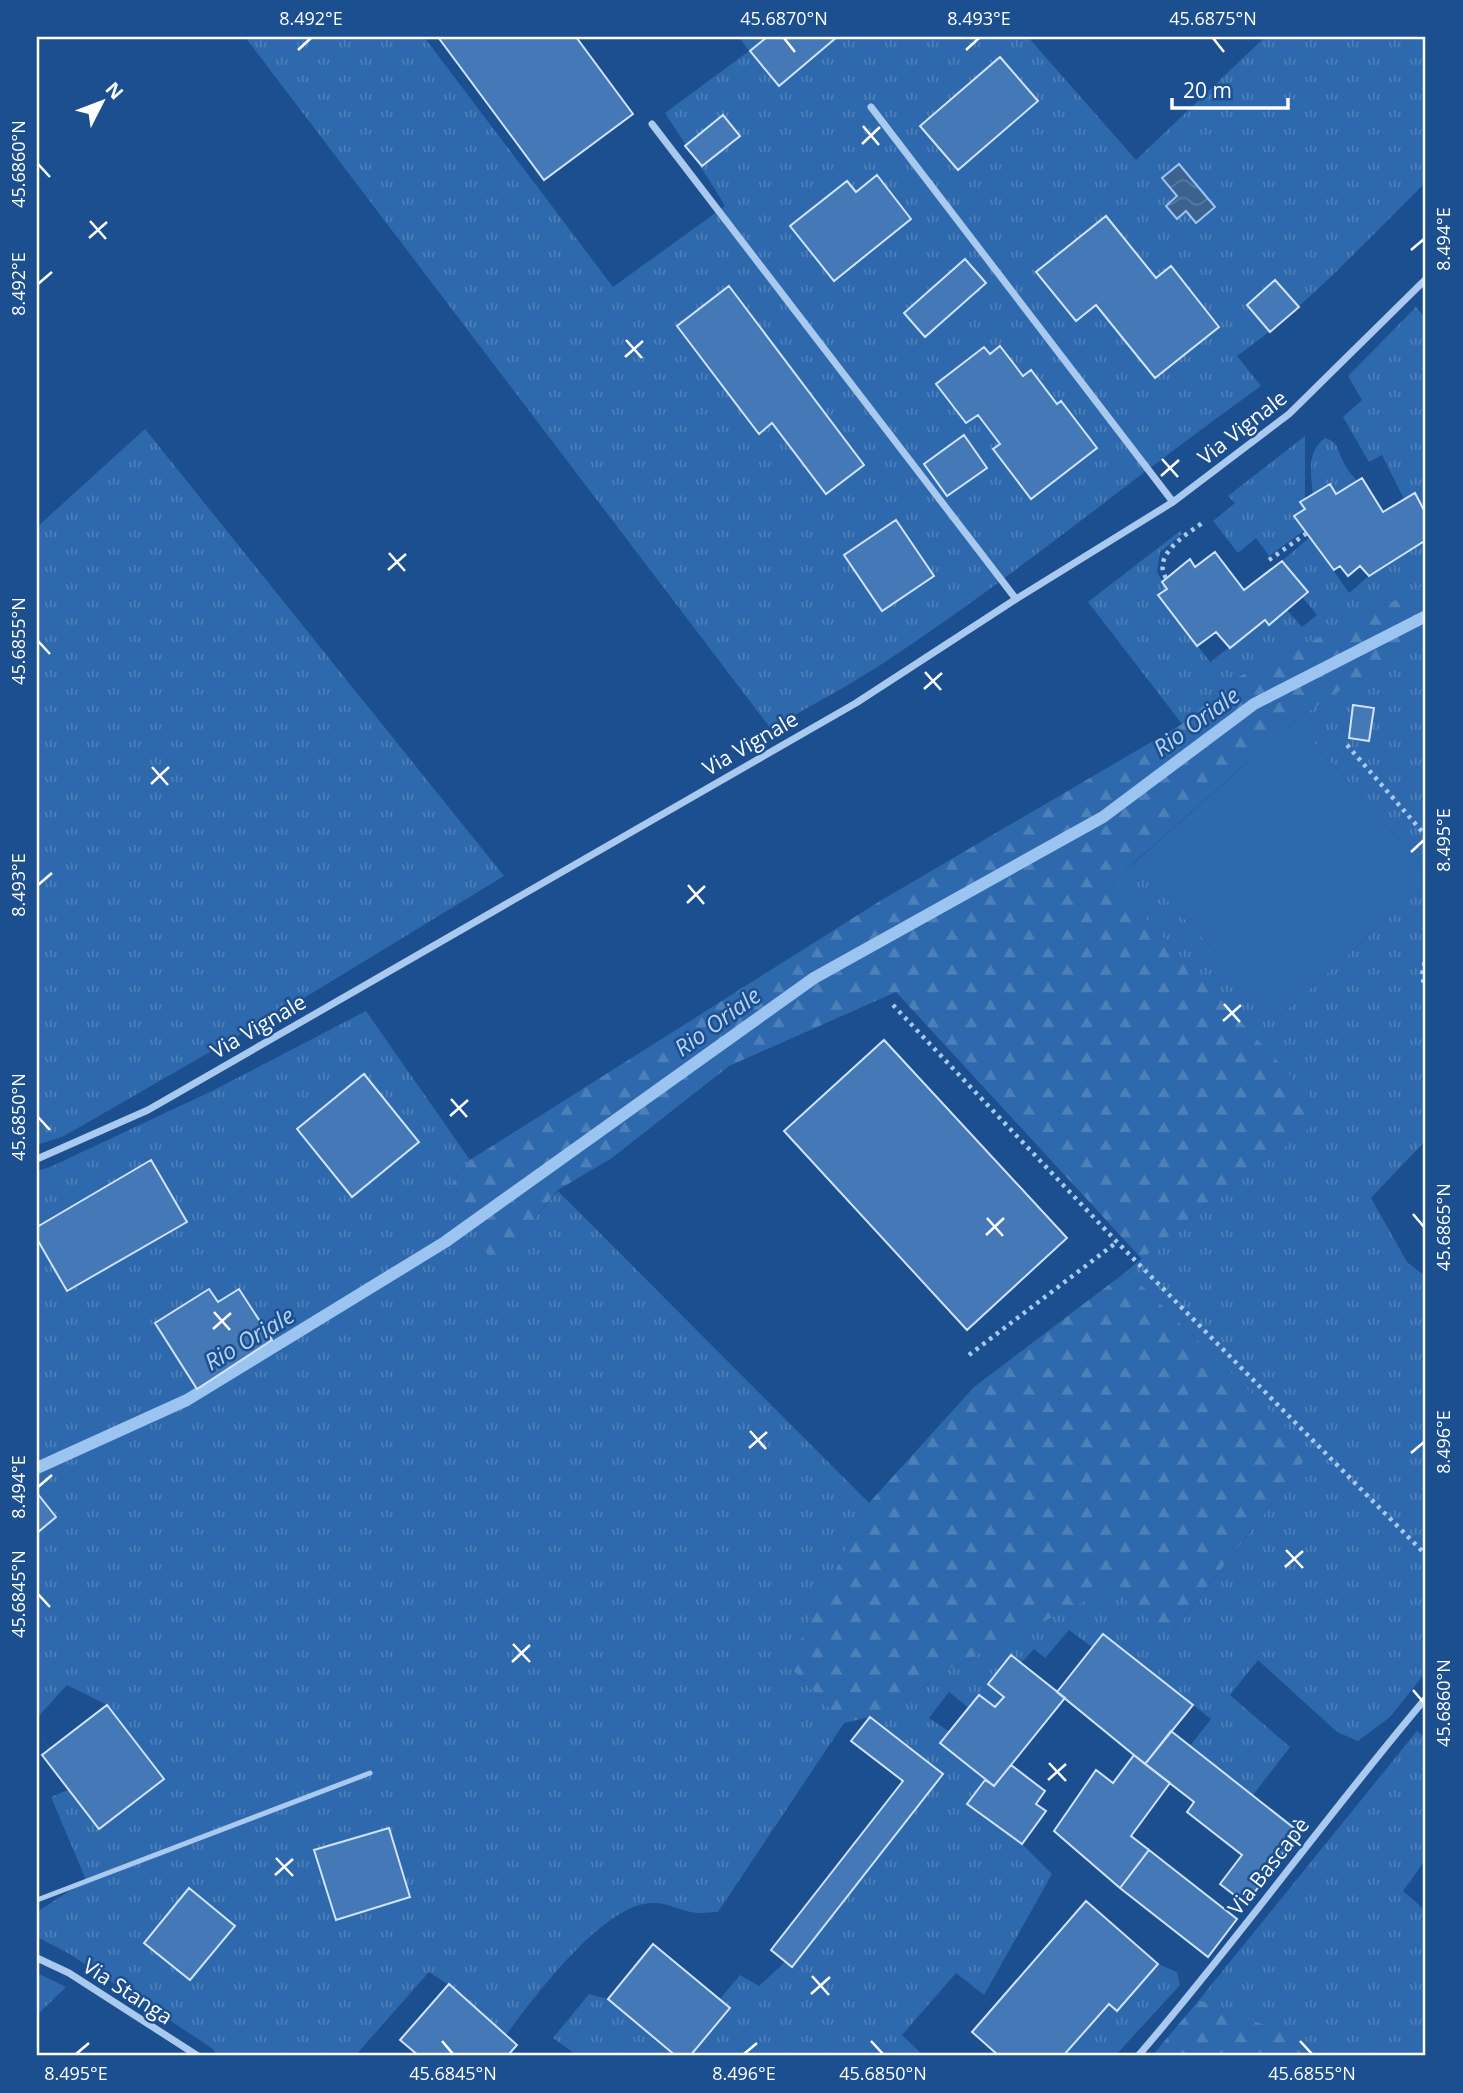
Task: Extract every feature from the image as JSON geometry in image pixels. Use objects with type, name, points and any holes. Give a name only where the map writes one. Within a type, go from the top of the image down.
[{"type":"street","points":[[872,107],[1173,502]]},
{"type":"street","points":[[652,124],[1016,599]]},
{"type":"street","name":"Via Vignale","points":[[37,1159],[160,1103],[856,703],[1016,599],[1173,502],[1289,414],[1426,279]]},
{"type":"street","name":"Via Bascapè","points":[[1138,2056],[1183,2003],[1371,1763],[1426,1698]]},
{"type":"street","name":"Via Stanga","points":[[37,1958],[69,1973],[198,2056]]},
{"type":"lane","points":[[37,1900],[370,1773]]},
{"type":"path","points":[[1166,578],[1162,572],[1165,556],[1205,521]]},
{"type":"path","points":[[1269,560],[1307,533]]},
{"type":"path","points":[[1347,745],[1426,836]]},
{"type":"path","points":[[1426,954],[1422,977],[1426,990]]},
{"type":"path","points":[[894,1005],[1117,1242],[1426,1555]]},
{"type":"path","points":[[969,1355],[1117,1242]]},
{"type":"green space","points":[[245,37],[424,37],[613,287],[725,206],[665,113],[749,51],[739,37],[1028,37],[1136,160],[1265,37],[1426,37],[1426,182],[1311,295],[1237,356],[1261,386],[933,629],[871,671],[771,729]]},
{"type":"green space","points":[[1416,307],[1426,319],[1426,514],[1415,493],[1404,499],[1382,455],[1369,462],[1343,417],[1362,400],[1348,376]]},
{"type":"green space","points":[[145,429],[504,876],[304,998],[64,1136],[37,1145],[37,527]]},
{"type":"green space","points":[[1305,436],[1305,509],[1294,516],[1305,530],[1269,556],[1256,538],[1238,553],[1213,521],[1235,503],[1228,496]]},
{"type":"green space","points":[[1325,438],[1335,444],[1357,481],[1336,494],[1330,484],[1313,495],[1312,456]]},
{"type":"green space","points":[[1180,531],[1182,534],[1160,552],[1157,572],[1167,589],[1159,595],[1210,662],[1265,620],[1269,625],[1287,610],[1302,627],[1317,615],[1302,597],[1308,592],[1282,561],[1310,537],[1349,593],[1369,576],[1426,540],[1426,585],[1238,677],[1182,724],[1088,602]]},
{"type":"green space","points":[[1426,585],[1426,644],[1356,680],[1294,721],[1112,882],[1327,1115],[1196,1213],[1142,1259],[896,992],[729,1066],[612,1158],[558,1190],[495,1266],[452,1182],[470,1160],[880,901],[1182,724],[1238,677]]},
{"type":"green space","points":[[1426,644],[1426,870],[1294,721],[1356,680]]},
{"type":"green space","points":[[1294,721],[1426,870],[1426,884],[1276,1019],[1134,863]]},
{"type":"green space","points":[[1134,863],[1276,1019],[1426,884],[1426,1140],[1371,1198],[1407,1262],[1426,1277],[1426,1672],[1390,1717],[1358,1741],[1337,1732],[1258,1660],[1230,1695],[1290,1747],[1253,1795],[1190,1746],[1211,1719],[1103,1634],[1092,1647],[1069,1630],[1045,1658],[1034,1649],[1021,1663],[1011,1656],[988,1684],[1004,1697],[995,1707],[979,1695],[969,1708],[949,1692],[929,1718],[950,1732],[941,1744],[985,1780],[967,1804],[1022,1844],[1052,1874],[984,1995],[956,1973],[902,2035],[924,2056],[690,2056],[730,2008],[720,1999],[740,1975],[759,1986],[786,1961],[793,1966],[943,1774],[878,1723],[942,1672],[1112,1587],[1171,1635],[1311,1452],[1127,1271],[1196,1213],[1326,1115],[1112,882]]},
{"type":"green space","points":[[366,1011],[470,1160],[452,1182],[495,1265],[558,1191],[869,1503],[788,1665],[844,1723],[718,1912],[694,1913],[655,1903],[635,1906],[614,1917],[572,1954],[506,2035],[449,1985],[429,1972],[355,2056],[224,2056],[218,2052],[217,2056],[213,2049],[68,1953],[37,1937],[37,1912],[86,1880],[51,1797],[68,1790],[73,1794],[37,1727],[80,1804],[98,1829],[164,1778],[107,1705],[67,1685],[37,1718],[37,1171],[212,1091]]},
{"type":"green space","points":[[1127,1271],[1311,1452],[1170,1636],[1111,1588],[942,1672],[878,1723],[870,1717],[844,1723],[788,1665],[869,1503],[974,1387]]},
{"type":"green space","points":[[1417,1731],[1426,1738],[1426,1859],[1403,1891],[1426,1911],[1426,2056],[1339,2056],[1199,2000]]},
{"type":"green space","points":[[1158,1964],[1177,1972],[1180,1985],[1115,2056],[1063,2056],[1109,2004],[1117,2010]]},
{"type":"green space","points":[[37,1973],[66,1987],[37,2015]]},
{"type":"green space","points":[[589,1994],[608,1999],[676,2056],[578,2056],[553,2038]]},
{"type":"green space","points":[[1199,2000],[1334,2052],[1339,2056],[1152,2056]]},
{"type":"water","points":[[1179,164],[1215,207],[1196,223],[1186,211],[1177,219],[1166,206],[1177,196],[1162,178]]},
{"type":"building","points":[[438,37],[576,37],[633,114],[544,180]]},
{"type":"building","points":[[767,37],[837,37],[779,86],[750,51]]},
{"type":"building","points":[[1000,57],[1038,101],[958,170],[920,126]]},
{"type":"building","points":[[723,115],[740,136],[702,166],[685,146]]},
{"type":"building","points":[[877,175],[911,219],[834,281],[790,226],[847,181],[856,192]]},
{"type":"building","points":[[1106,216],[1156,278],[1171,266],[1219,327],[1155,378],[1096,305],[1076,321],[1036,272]]},
{"type":"building","points":[[965,259],[986,283],[925,337],[904,313]]},
{"type":"building","points":[[1275,280],[1299,307],[1270,332],[1247,305]]},
{"type":"building","points":[[729,286],[864,465],[826,494],[772,423],[759,434],[677,326]]},
{"type":"building","points":[[1000,346],[1023,376],[1031,370],[1057,404],[1061,401],[1097,448],[1031,499],[993,449],[1000,444],[978,415],[966,423],[936,384],[984,347],[990,354]]},
{"type":"building","points":[[964,435],[987,468],[947,496],[924,464]]},
{"type":"building","points":[[1362,478],[1383,512],[1415,493],[1426,514],[1426,540],[1369,576],[1360,566],[1348,576],[1340,566],[1334,570],[1294,516],[1305,509],[1300,502],[1330,484],[1336,494]]},
{"type":"building","points":[[896,520],[934,576],[882,611],[844,555]]},
{"type":"building","points":[[1215,552],[1244,590],[1282,561],[1308,592],[1269,625],[1265,620],[1230,648],[1216,632],[1197,646],[1158,595],[1167,589],[1162,582],[1190,559],[1195,567]]},
{"type":"building","points":[[1353,705],[1374,708],[1369,741],[1349,738]]},
{"type":"building","points":[[884,1040],[1067,1238],[967,1330],[784,1131]]},
{"type":"building","points":[[364,1074],[419,1142],[352,1197],[297,1129]]},
{"type":"building","points":[[151,1160],[187,1222],[67,1291],[37,1239],[37,1227]]},
{"type":"building","points":[[209,1289],[218,1302],[239,1289],[272,1340],[197,1389],[155,1323]]},
{"type":"building","points":[[37,1493],[56,1517],[37,1533]]},
{"type":"building","points":[[1103,1634],[1193,1705],[1145,1764],[1057,1692]]},
{"type":"building","points":[[1011,1655],[1065,1698],[994,1786],[940,1743],[979,1695],[995,1707],[1004,1697],[988,1684]]},
{"type":"building","points":[[107,1705],[164,1779],[99,1829],[42,1755]]},
{"type":"building","points":[[870,1717],[943,1774],[792,1967],[771,1950],[903,1781],[851,1741]]},
{"type":"building","points":[[1171,1731],[1299,1832],[1246,1904],[1220,1884],[1242,1855],[1187,1812],[1194,1802],[1145,1764]]},
{"type":"building","points":[[1134,1755],[1170,1783],[1131,1836],[1149,1850],[1120,1888],[1054,1831],[1096,1770],[1113,1783]]},
{"type":"building","points":[[1011,1765],[1045,1791],[1036,1804],[1046,1811],[1022,1844],[967,1804],[985,1780],[994,1786]]},
{"type":"building","points":[[389,1828],[410,1897],[336,1920],[314,1850]]},
{"type":"building","points":[[1149,1850],[1237,1919],[1208,1957],[1120,1888]]},
{"type":"building","points":[[189,1888],[235,1926],[190,1980],[144,1943]]},
{"type":"building","points":[[1086,1901],[1158,1964],[1117,2011],[1109,2004],[1063,2056],[999,2056],[972,2032]]},
{"type":"building","points":[[653,1944],[730,2008],[690,2056],[676,2056],[608,1999]]},
{"type":"building","points":[[449,1984],[517,2045],[507,2056],[419,2056],[400,2040]]},
{"type":"waterway","name":"Rio Oriale","points":[[37,1468],[187,1400],[445,1242],[814,978],[1103,817],[1254,704],[1426,616]]}]
